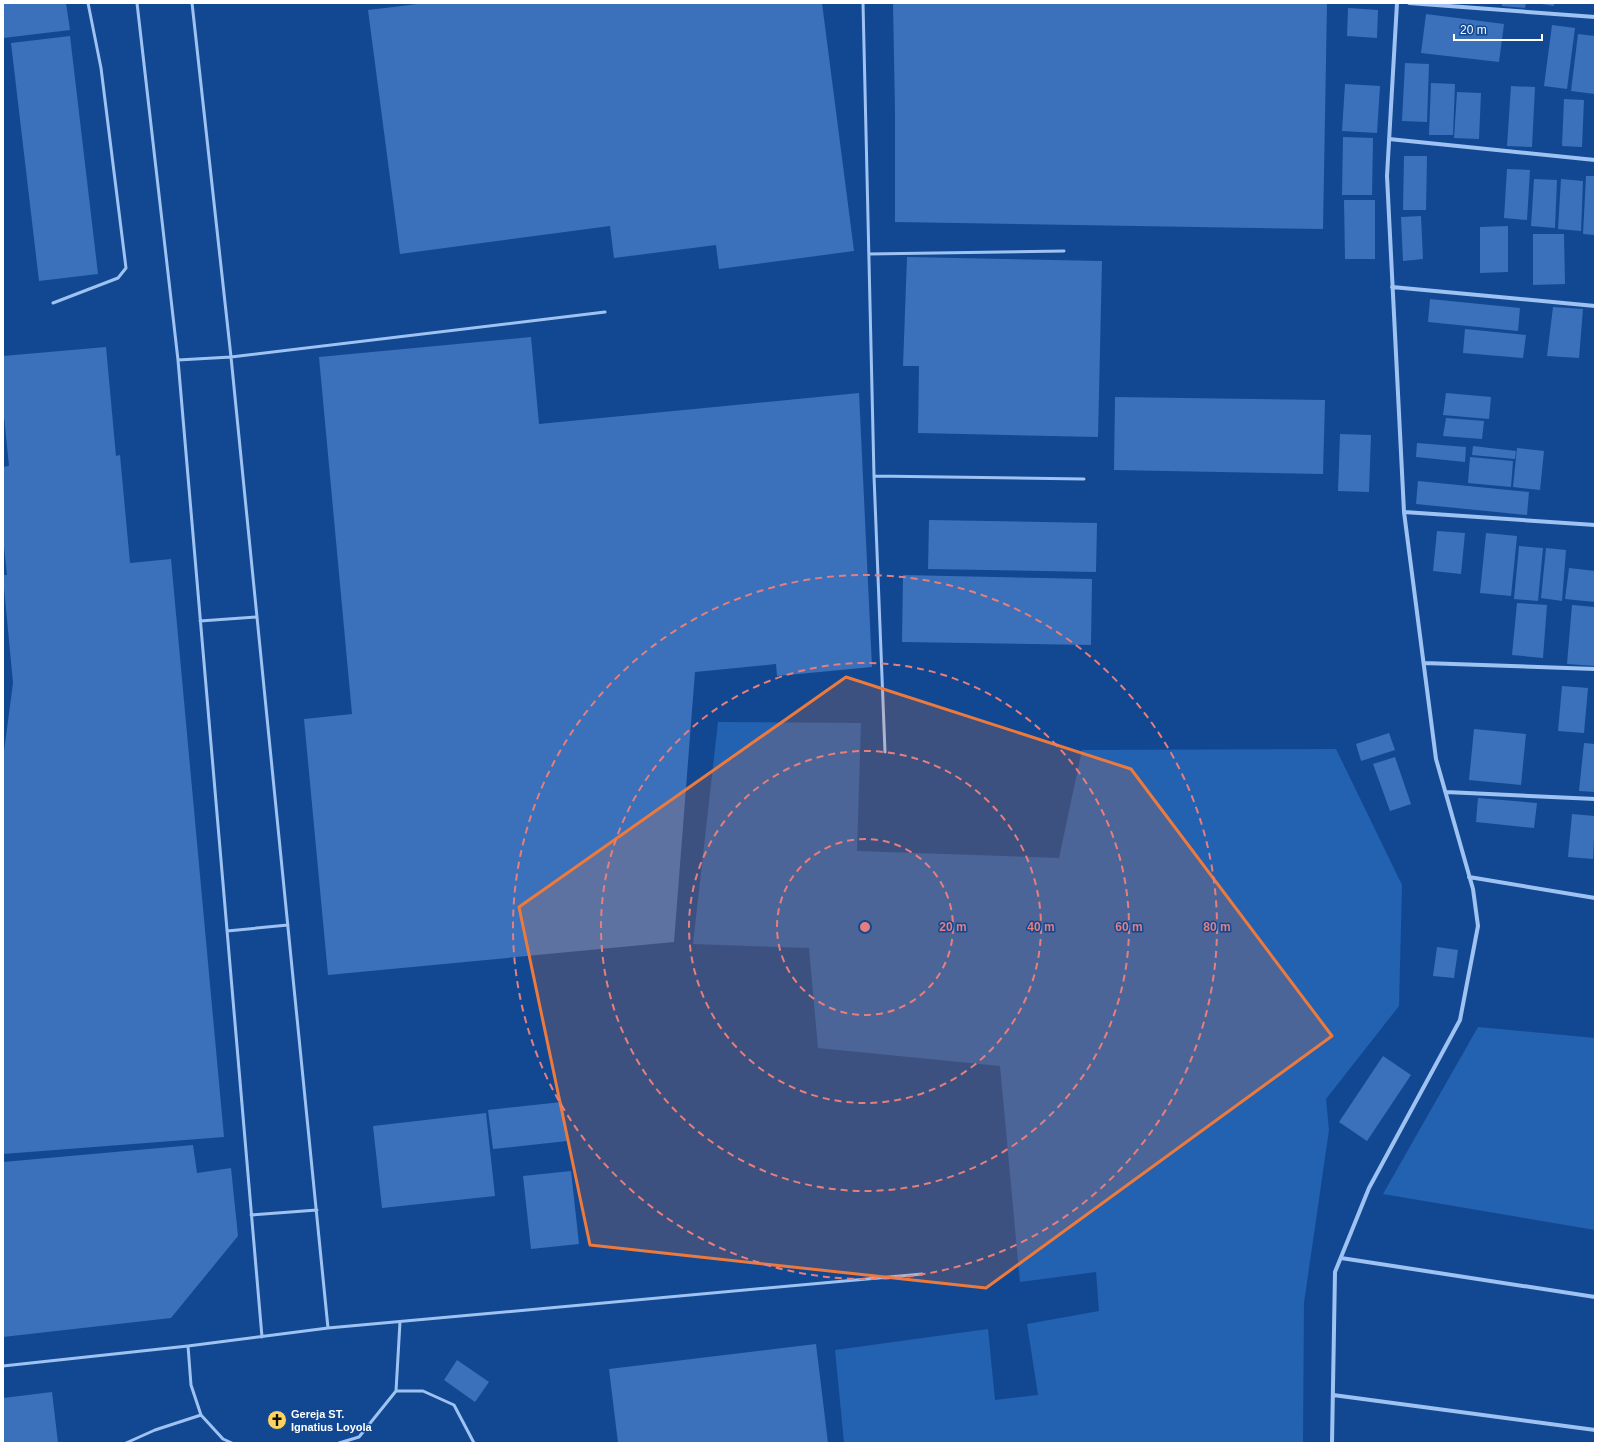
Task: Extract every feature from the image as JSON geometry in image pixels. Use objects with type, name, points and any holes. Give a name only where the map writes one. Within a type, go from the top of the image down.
[{"type":"street","points":[[1332,1443],[1335,1272],[1369,1188],[1460,1020],[1478,926],[1473,888],[1436,759],[1404,512],[1387,176],[1397,3]]},
{"type":"street","points":[[1409,3],[1595,17]]},
{"type":"street","points":[[1389,139],[1595,160]]},
{"type":"street","points":[[1392,287],[1595,306]]},
{"type":"street","points":[[1404,512],[1595,525]]},
{"type":"street","points":[[1424,663],[1595,669]]},
{"type":"street","points":[[1446,792],[1595,799]]},
{"type":"street","points":[[1469,877],[1595,898]]},
{"type":"street","points":[[1341,1258],[1595,1297]]},
{"type":"street","points":[[1333,1395],[1595,1430]]},
{"type":"lane","points":[[53,303],[118,278],[126,268],[101,68],[88,3]]},
{"type":"lane","points":[[137,3],[178,360],[262,1337]]},
{"type":"lane","points":[[192,3],[231,357],[328,1328]]},
{"type":"lane","points":[[863,3],[874,476],[885,752]]},
{"type":"lane","points":[[869,254],[1064,251]]},
{"type":"lane","points":[[178,360],[231,357],[605,312]]},
{"type":"lane","points":[[874,476],[1084,478]]},
{"type":"lane","points":[[200,621],[257,617]]},
{"type":"lane","points":[[227,931],[288,925]]},
{"type":"lane","points":[[252,1216],[317,1210]]},
{"type":"lane","points":[[3,1366],[188,1346],[328,1328],[922,1274]]},
{"type":"lane","points":[[339,1443],[359,1437],[396,1391],[400,1322]]},
{"type":"lane","points":[[188,1346],[191,1385],[201,1415],[223,1439],[232,1443]]},
{"type":"lane","points":[[396,1391],[423,1391],[454,1405],[474,1443]]},
{"type":"lane","points":[[126,1443],[155,1430],[201,1415]]},
{"type":"highlighted area","points":[[846,677],[1131,769],[1332,1036],[986,1288],[590,1245],[519,907]]},
{"type":"shaded area","points":[[718,722],[861,723],[857,851],[1059,858],[1082,750],[1336,749],[1402,885],[1399,1006],[1326,1099],[1329,1130],[1304,1303],[1303,1443],[844,1443],[835,1350],[988,1329],[995,1400],[1038,1395],[1027,1324],[1099,1311],[1096,1272],[1020,1282],[1000,1066],[818,1048],[809,948],[693,944]]},
{"type":"shaded area","points":[[1478,1027],[1595,1038],[1595,1230],[1383,1194]]},
{"type":"building","points":[[3,3],[66,3],[70,30],[3,38]]},
{"type":"building","points":[[426,3],[822,3],[854,251],[719,269],[716,245],[614,258],[610,226],[400,254],[368,10]]},
{"type":"building","points":[[893,3],[1327,3],[1323,229],[895,222]]},
{"type":"building","points":[[1502,3],[1526,3],[1525,8],[1502,6]]},
{"type":"building","points":[[1535,3],[1554,3],[1554,6]]},
{"type":"building","points":[[1348,8],[1378,10],[1377,38],[1347,36]]},
{"type":"building","points":[[1426,14],[1504,24],[1499,62],[1421,53]]},
{"type":"building","points":[[1552,25],[1575,28],[1567,89],[1544,86]]},
{"type":"building","points":[[1578,34],[1595,36],[1595,94],[1571,91]]},
{"type":"building","points":[[70,36],[98,274],[39,281],[11,43]]},
{"type":"building","points":[[1405,63],[1429,64],[1427,122],[1402,121]]},
{"type":"building","points":[[1431,83],[1455,84],[1453,135],[1429,135]]},
{"type":"building","points":[[1345,84],[1380,86],[1377,133],[1342,131]]},
{"type":"building","points":[[1511,86],[1535,87],[1532,147],[1507,146]]},
{"type":"building","points":[[1457,92],[1481,93],[1479,139],[1454,138]]},
{"type":"building","points":[[1564,99],[1584,100],[1582,147],[1562,146]]},
{"type":"building","points":[[1343,137],[1373,138],[1372,195],[1342,195]]},
{"type":"building","points":[[1404,156],[1427,156],[1426,210],[1403,210]]},
{"type":"building","points":[[1507,169],[1530,170],[1527,220],[1504,218]]},
{"type":"building","points":[[1586,176],[1595,176],[1595,235],[1583,234]]},
{"type":"building","points":[[1534,179],[1557,180],[1555,228],[1531,226]]},
{"type":"building","points":[[1561,179],[1583,181],[1581,231],[1558,229]]},
{"type":"building","points":[[1344,200],[1375,200],[1375,259],[1345,259]]},
{"type":"building","points":[[1421,216],[1423,259],[1403,261],[1401,217]]},
{"type":"building","points":[[1508,226],[1508,272],[1480,273],[1480,227]]},
{"type":"building","points":[[1533,234],[1564,234],[1565,284],[1533,285]]},
{"type":"building","points":[[907,257],[1102,261],[1098,437],[918,433],[919,366],[903,366]]},
{"type":"building","points":[[1430,299],[1520,308],[1518,331],[1428,322]]},
{"type":"building","points":[[1553,307],[1583,309],[1579,358],[1547,356]]},
{"type":"building","points":[[1465,329],[1526,335],[1523,358],[1463,353]]},
{"type":"building","points":[[531,337],[539,424],[859,393],[872,667],[777,676],[776,664],[695,672],[674,942],[328,975],[304,719],[352,714],[319,357]]},
{"type":"building","points":[[106,347],[116,456],[120,455],[130,563],[171,559],[224,1137],[3,1154],[3,759],[13,683],[3,577],[3,575],[7,575],[3,536],[3,467],[9,466],[3,406],[3,356]]},
{"type":"building","points":[[1446,393],[1491,397],[1489,419],[1443,415]]},
{"type":"building","points":[[1115,397],[1325,400],[1323,474],[1114,470]]},
{"type":"building","points":[[1446,418],[1484,421],[1482,439],[1443,436]]},
{"type":"building","points":[[1340,434],[1371,435],[1369,492],[1338,491]]},
{"type":"building","points":[[1417,443],[1466,447],[1465,462],[1416,457]]},
{"type":"building","points":[[1473,446],[1516,451],[1515,459],[1472,455]]},
{"type":"building","points":[[1517,448],[1544,451],[1540,490],[1513,487]]},
{"type":"building","points":[[1470,457],[1513,461],[1511,487],[1468,483]]},
{"type":"building","points":[[1418,481],[1529,492],[1527,515],[1416,504]]},
{"type":"building","points":[[929,520],[1097,523],[1096,572],[928,569]]},
{"type":"building","points":[[1437,531],[1465,533],[1461,574],[1433,571]]},
{"type":"building","points":[[1486,533],[1517,536],[1511,596],[1480,593]]},
{"type":"building","points":[[1519,546],[1543,548],[1538,601],[1514,599]]},
{"type":"building","points":[[1546,548],[1566,550],[1562,601],[1541,598]]},
{"type":"building","points":[[1569,568],[1595,571],[1595,602],[1565,599]]},
{"type":"building","points":[[903,575],[1092,579],[1091,645],[902,642]]},
{"type":"building","points":[[1517,603],[1547,605],[1543,658],[1512,655]]},
{"type":"building","points":[[1572,605],[1595,607],[1595,666],[1567,664]]},
{"type":"building","points":[[1562,686],[1588,688],[1584,733],[1558,731]]},
{"type":"building","points":[[1474,729],[1526,734],[1521,785],[1469,780]]},
{"type":"building","points":[[1389,733],[1395,750],[1361,761],[1356,744]]},
{"type":"building","points":[[1584,743],[1595,744],[1595,792],[1579,791]]},
{"type":"building","points":[[1395,757],[1411,804],[1390,811],[1373,764]]},
{"type":"building","points":[[1478,798],[1537,803],[1534,828],[1476,822]]},
{"type":"building","points":[[1572,814],[1595,816],[1593,859],[1568,857]]},
{"type":"building","points":[[1437,947],[1458,950],[1454,978],[1433,976]]},
{"type":"building","points":[[1383,1056],[1411,1075],[1367,1141],[1339,1122]]},
{"type":"building","points":[[562,1102],[567,1141],[493,1149],[488,1110]]},
{"type":"building","points":[[486,1113],[495,1196],[382,1208],[373,1126]]},
{"type":"building","points":[[193,1145],[197,1173],[231,1168],[238,1236],[171,1318],[3,1337],[3,1162]]},
{"type":"building","points":[[571,1171],[579,1244],[531,1249],[523,1176]]},
{"type":"building","points":[[816,1344],[828,1443],[618,1443],[609,1369]]},
{"type":"building","points":[[457,1360],[489,1382],[475,1402],[444,1380]]},
{"type":"building","points":[[52,1392],[58,1443],[3,1443],[3,1398]]},
{"type":"place","name":"Gereja ST. Ignatius Loyola","points":[[277,1420]]}]
